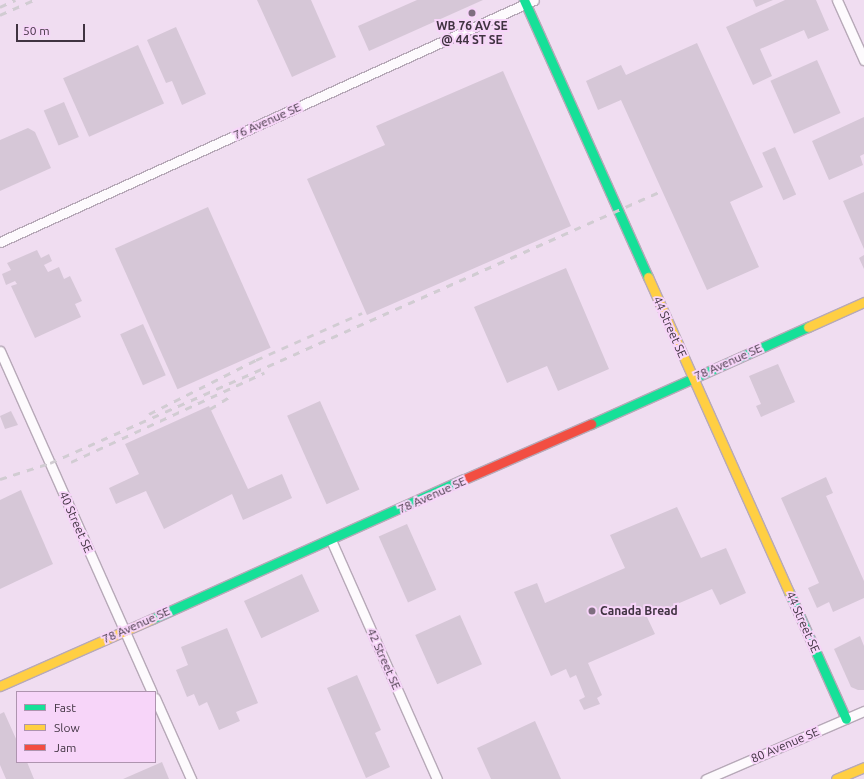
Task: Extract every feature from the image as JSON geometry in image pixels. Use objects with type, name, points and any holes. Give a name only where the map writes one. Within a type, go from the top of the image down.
[{"type":"street","points":[[837,0],[864,60]]},
{"type":"street","name":"76 Avenue SE","points":[[0,242],[528,1]]},
{"type":"street","name":"44 Street SE","points":[[528,1],[693,378],[846,719]]},
{"type":"street","name":"78 Avenue SE","points":[[0,686],[864,302]]},
{"type":"street","name":"40 Street SE","points":[[0,351],[152,691]]},
{"type":"street","name":"42 Street SE","points":[[331,540],[437,779]]},
{"type":"street","points":[[156,700],[191,779]]},
{"type":"street","name":"80 Avenue SE","points":[[706,779],[864,711]]},
{"type":"street","points":[[836,779],[864,767]]},
{"type":"building","points":[[257,0],[311,0],[336,57],[292,77]]},
{"type":"building","points":[[417,0],[483,0],[369,51],[358,26]]},
{"type":"building","points":[[753,0],[773,0],[756,7]]},
{"type":"building","points":[[785,0],[816,0],[829,30],[808,39],[804,30],[760,49],[772,76],[753,85],[726,27]]},
{"type":"building","points":[[176,27],[206,94],[182,105],[172,81],[166,83],[147,40]]},
{"type":"building","points":[[697,43],[763,187],[730,202],[759,267],[707,290],[621,100],[598,110],[586,81],[621,65],[626,75]]},
{"type":"building","points":[[138,45],[164,103],[89,137],[63,78]]},
{"type":"building","points":[[817,60],[841,113],[794,134],[770,81]]},
{"type":"building","points":[[503,71],[571,226],[367,315],[307,179],[385,145],[376,126]]},
{"type":"building","points":[[64,102],[79,137],[59,146],[44,111]]},
{"type":"building","points":[[864,117],[864,154],[860,156],[863,165],[829,180],[812,141]]},
{"type":"building","points":[[28,128],[35,132],[51,168],[0,191],[0,140]]},
{"type":"building","points":[[775,147],[796,195],[783,200],[762,153]]},
{"type":"building","points":[[864,192],[864,249],[843,201]]},
{"type":"building","points":[[208,207],[271,348],[177,389],[115,248]]},
{"type":"building","points":[[37,250],[41,258],[49,254],[52,261],[44,265],[48,272],[59,267],[64,279],[70,276],[82,301],[75,304],[81,317],[35,338],[11,286],[17,284],[15,281],[6,285],[2,274],[11,270],[7,263]]},
{"type":"building","points":[[864,255],[864,269],[859,258]]},
{"type":"building","points":[[566,268],[609,369],[558,391],[547,366],[507,383],[474,307]]},
{"type":"building","points":[[143,324],[166,375],[143,385],[120,334]]},
{"type":"building","points":[[778,364],[795,402],[761,417],[756,406],[761,404],[749,376]]},
{"type":"building","points":[[320,401],[359,490],[327,504],[287,416]]},
{"type":"building","points":[[209,406],[248,489],[282,474],[292,498],[243,520],[232,494],[164,529],[146,491],[116,504],[109,488],[139,474],[125,444]]},
{"type":"building","points":[[11,411],[18,425],[5,429],[0,416]]},
{"type":"building","points":[[826,477],[833,493],[826,496],[864,581],[864,598],[833,612],[829,602],[817,608],[808,588],[819,583],[781,498]]},
{"type":"building","points":[[21,490],[53,564],[0,589],[0,500]]},
{"type":"building","name":"Canada Bread","points":[[677,507],[701,558],[726,548],[746,593],[720,605],[712,589],[647,617],[655,634],[588,663],[602,695],[597,698],[600,704],[584,710],[579,700],[585,697],[576,675],[570,678],[566,669],[551,676],[514,592],[537,583],[545,603],[625,568],[610,535]]},
{"type":"building","points":[[407,524],[436,590],[408,602],[379,537]]},
{"type":"building","points":[[302,574],[319,611],[261,638],[244,601]]},
{"type":"building","points":[[460,615],[482,664],[437,684],[415,635]]},
{"type":"building","points":[[227,628],[258,703],[236,712],[240,721],[219,730],[207,702],[199,706],[194,694],[187,697],[176,670],[188,665],[181,647]]},
{"type":"building","points":[[860,636],[864,646],[864,690],[858,690],[851,687],[834,649]]},
{"type":"building","points":[[357,675],[381,730],[375,733],[390,767],[366,778],[327,688]]},
{"type":"building","points":[[4,712],[16,739],[16,763],[27,763],[34,779],[6,779],[0,765],[0,714]]},
{"type":"building","points":[[535,721],[561,779],[491,779],[477,748]]},
{"type":"building","points":[[162,762],[169,779],[123,779]]},
{"type":"railway","points":[[0,7],[15,0]]},
{"type":"railway","points":[[0,15],[33,0]]},
{"type":"railway","points":[[0,479],[50,463],[659,192]]},
{"type":"railway","points":[[149,414],[256,360],[362,313]]},
{"type":"railway","points":[[71,462],[264,373]]},
{"type":"railway","points":[[210,409],[232,395]]},
{"type":"traffic: fast","points":[[524,0],[648,277]]},
{"type":"traffic: fast","points":[[591,424],[808,327]]},
{"type":"traffic: fast","points":[[152,619],[462,480]]},
{"type":"traffic: fast","points":[[789,592],[846,719]]},
{"type":"traffic: slow","points":[[648,277],[789,592]]},
{"type":"traffic: slow","points":[[808,327],[864,302]]},
{"type":"traffic: slow","points":[[0,686],[152,619]]},
{"type":"traffic: slow","points":[[836,779],[864,767]]},
{"type":"traffic: jam","points":[[462,480],[591,424]]},
{"type":"place","name":"WB 76 AV SE @ 44 ST SE","points":[[472,13]]},
{"type":"place","name":"Canada Bread","points":[[592,611]]}]
